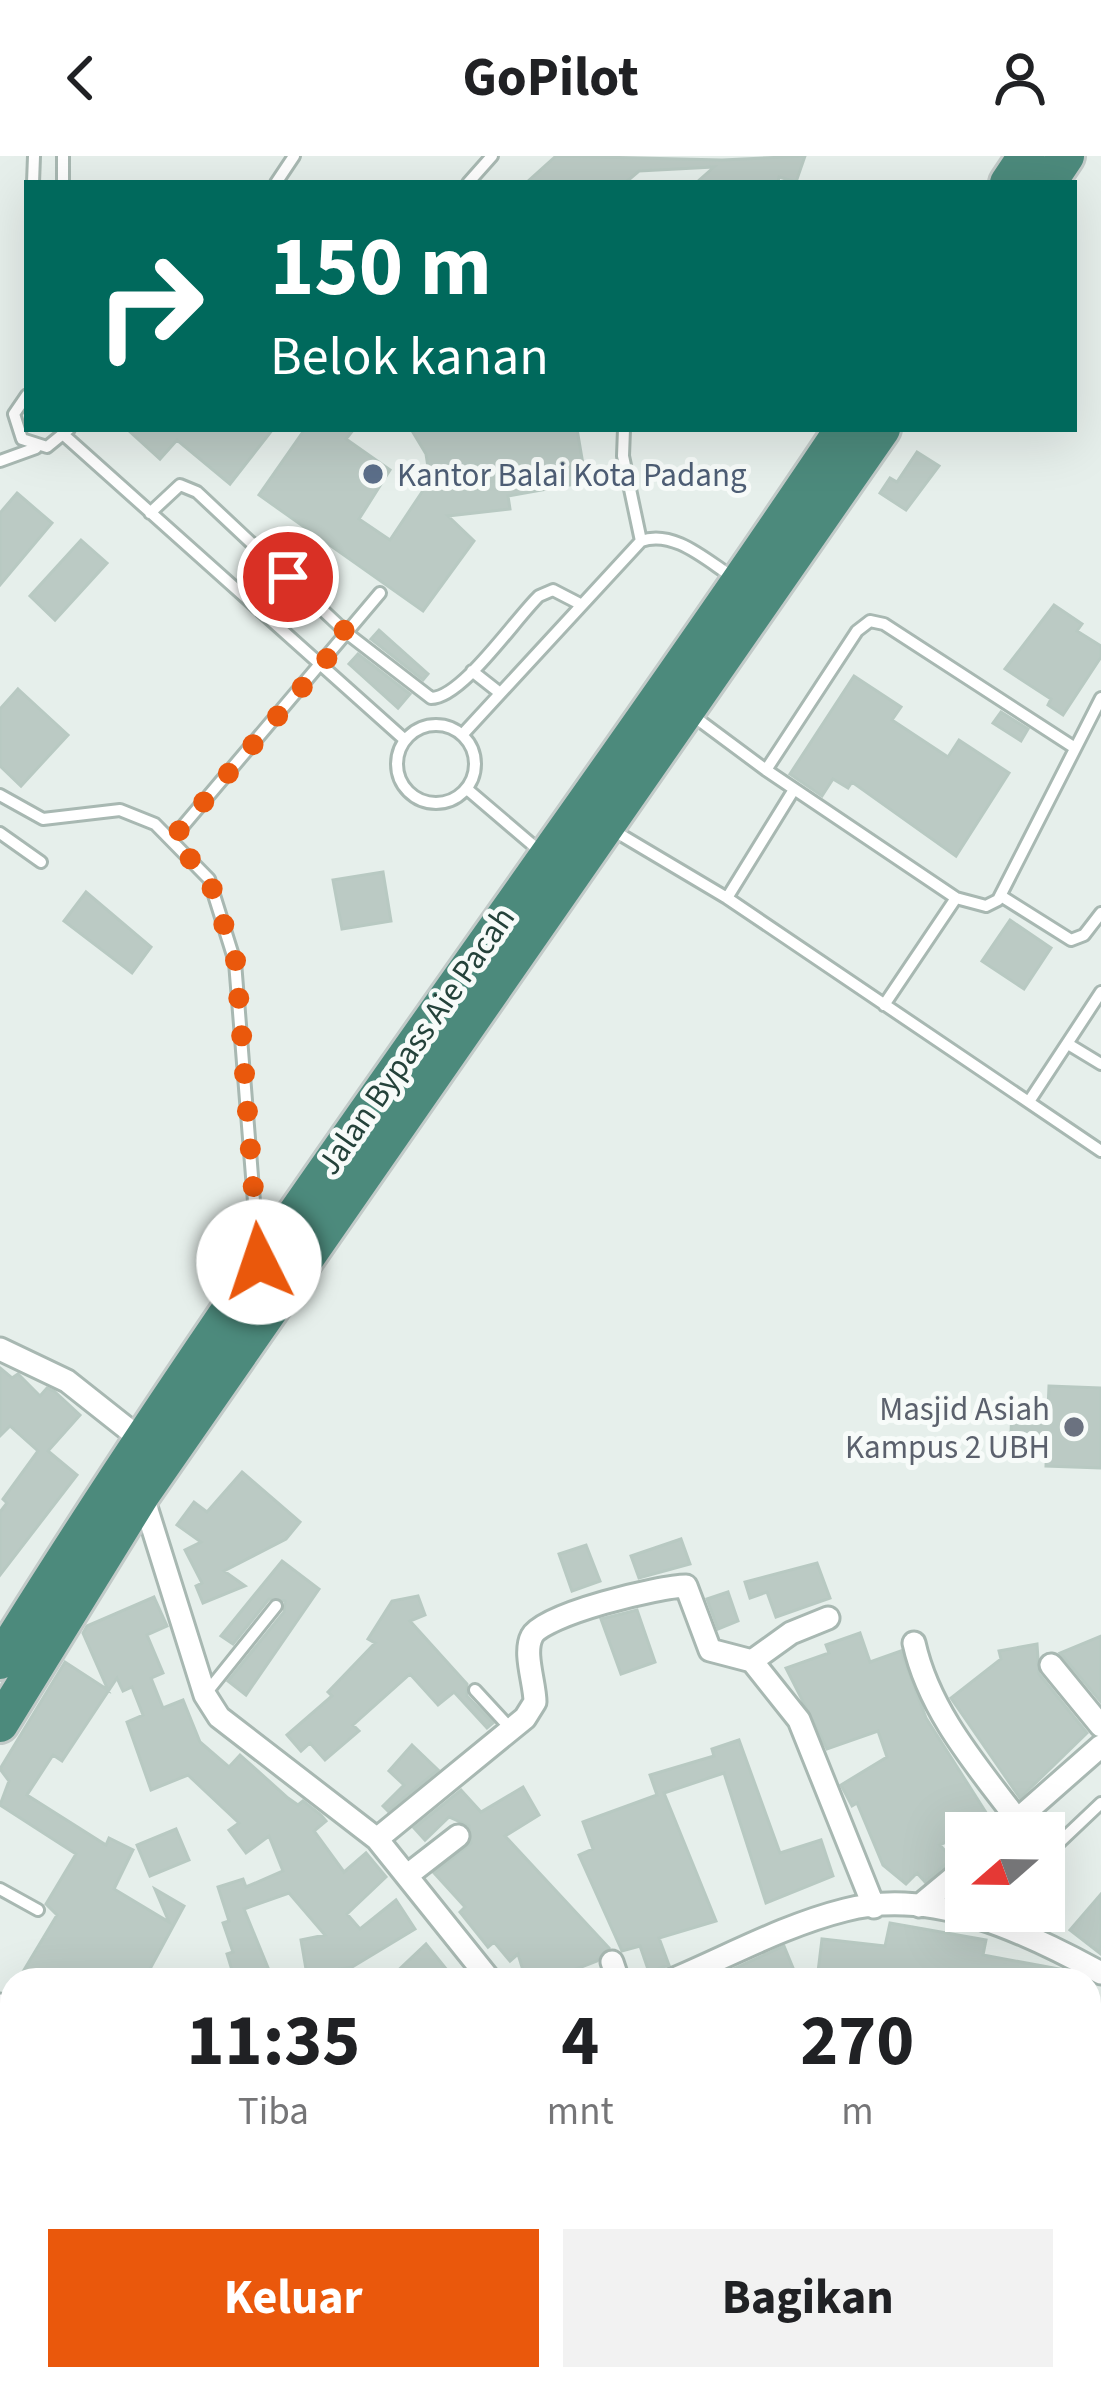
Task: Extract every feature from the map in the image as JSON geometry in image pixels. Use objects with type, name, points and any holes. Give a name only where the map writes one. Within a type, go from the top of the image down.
[{"type":"highway","points":[[1014,180],[1050,163]]},
{"type":"highway","name":"Jalan Bypass Aie Pacah","points":[[13,1660],[139,1438],[546,856],[753,592],[841,432]]},
{"type":"highway","points":[[0,1724],[13,1660],[142,1494],[688,712],[753,592],[880,432]]},
{"type":"highway","points":[[252,1272],[276,1303]]},
{"type":"street","points":[[0,1349],[34,1360],[68,1381],[139,1438]]},
{"type":"street","points":[[142,1494],[206,1695],[238,1734],[376,1839],[481,1968]]},
{"type":"street","points":[[376,1839],[512,1730],[536,1702],[530,1639],[556,1618],[686,1586],[710,1650],[752,1661],[799,1720],[874,1907]]},
{"type":"street","points":[[752,1661],[790,1634],[828,1618]]},
{"type":"street","points":[[914,1643],[920,1670],[1001,1812]]},
{"type":"street","points":[[1051,1665],[1101,1726]]},
{"type":"street","points":[[1026,1812],[1101,1746]]},
{"type":"street","points":[[409,1874],[458,1836]]},
{"type":"street","points":[[919,1906],[945,1884]]},
{"type":"street","points":[[700,1968],[848,1909],[945,1909]]},
{"type":"street","points":[[1023,1932],[1091,1968]]},
{"type":"lane","points":[[471,180],[493,156]]},
{"type":"lane","points":[[0,419],[14,414],[24,399]]},
{"type":"lane","points":[[14,414],[17,432],[38,447]]},
{"type":"lane","points":[[0,461],[67,432],[150,513],[405,740]]},
{"type":"lane","points":[[624,432],[623,456],[641,541]]},
{"type":"lane","points":[[150,513],[180,485],[197,492],[348,634],[430,698],[444,697],[472,671],[539,596],[554,590],[582,605]]},
{"type":"lane","points":[[462,735],[641,541],[655,536],[677,542],[753,592]]},
{"type":"lane","points":[[172,839],[323,666],[380,593]]},
{"type":"lane","points":[[766,770],[857,631],[870,621],[884,624],[1075,748]]},
{"type":"lane","points":[[472,671],[500,693]]},
{"type":"lane","points":[[688,712],[793,791],[956,898],[986,907],[1000,896],[1101,698]]},
{"type":"lane","points":[[432,725],[462,735],[476,761],[466,789],[440,803],[412,795],[398,769],[405,740],[432,725]]},
{"type":"lane","points":[[466,789],[546,856]]},
{"type":"lane","points":[[727,898],[793,791]]},
{"type":"lane","points":[[0,795],[43,819],[120,810],[155,824],[209,879],[236,962],[252,1272]]},
{"type":"lane","points":[[608,827],[727,898],[1101,1151]]},
{"type":"lane","points":[[0,833],[41,862]]},
{"type":"lane","points":[[1000,896],[1071,940],[1084,935],[1101,913]]},
{"type":"lane","points":[[884,1005],[956,898]]},
{"type":"lane","points":[[1030,1100],[1101,992]]},
{"type":"lane","points":[[1068,1043],[1101,1064]]},
{"type":"lane","points":[[206,1695],[276,1606]]},
{"type":"lane","points":[[475,1690],[512,1730]]},
{"type":"lane","points":[[1065,1837],[1101,1803]]},
{"type":"lane","points":[[0,1888],[38,1910]]},
{"type":"building","points":[[556,156],[722,160],[805,156],[797,180],[699,180],[714,167],[639,171],[628,180],[529,180]]},
{"type":"building","points":[[130,432],[271,432],[230,484],[177,440],[160,459]]},
{"type":"building","points":[[303,432],[352,432],[346,439],[390,470],[359,519],[390,540],[430,480],[426,454],[413,432],[578,432],[586,482],[508,496],[510,509],[448,516],[474,541],[423,611],[259,495]]},
{"type":"building","points":[[917,452],[939,466],[906,510],[880,493],[890,478],[897,482]]},
{"type":"building","points":[[17,493],[52,523],[0,585],[0,513]]},
{"type":"building","points":[[81,540],[107,563],[55,620],[30,596]]},
{"type":"building","points":[[1054,605],[1082,624],[1077,631],[1101,646],[1101,657],[1063,715],[1048,705],[1051,699],[1005,669]]},
{"type":"building","points":[[379,630],[428,674],[423,680],[371,639]]},
{"type":"building","points":[[358,654],[410,694],[398,708],[349,664]]},
{"type":"building","points":[[854,676],[901,707],[892,720],[948,757],[959,740],[1009,773],[956,856],[852,782],[848,788],[833,779],[822,796],[790,774]]},
{"type":"building","points":[[18,689],[68,735],[21,786],[0,766],[0,709]]},
{"type":"building","points":[[1001,712],[1028,729],[1021,741],[993,723]]},
{"type":"building","points":[[383,872],[391,921],[342,929],[333,880]]},
{"type":"building","points":[[86,892],[151,947],[132,973],[64,921]]},
{"type":"building","points":[[1010,920],[1051,948],[1024,989],[982,961]]},
{"type":"building","points":[[0,1368],[12,1378],[18,1374],[40,1396],[47,1388],[54,1391],[80,1415],[48,1451],[77,1475],[0,1575],[0,1512],[7,1503],[3,1499],[38,1451],[10,1426],[0,1436]]},
{"type":"building","name":"Masjid Asiah Kampus 2 UBH","points":[[1049,1386],[1101,1388],[1101,1468],[1046,1466],[1047,1434],[1011,1433],[1012,1408],[1048,1409]]},
{"type":"building","points":[[242,1472],[300,1522],[286,1539],[224,1571],[245,1586],[203,1603],[196,1586],[202,1583],[185,1550],[201,1542],[177,1525],[194,1502],[207,1512]]},
{"type":"building","points":[[681,1539],[690,1564],[639,1578],[631,1556]]},
{"type":"building","points":[[586,1545],[600,1581],[572,1591],[559,1554]]},
{"type":"building","points":[[282,1561],[319,1589],[246,1695],[228,1681],[284,1612],[285,1601],[269,1599],[233,1644],[221,1636]]},
{"type":"building","points":[[817,1563],[830,1598],[776,1617],[767,1592],[750,1598],[745,1582]]},
{"type":"building","points":[[728,1592],[738,1621],[718,1629],[707,1599]]},
{"type":"building","points":[[418,1596],[425,1615],[410,1621],[467,1684],[467,1696],[493,1723],[487,1728],[454,1692],[438,1705],[410,1674],[353,1725],[359,1731],[325,1760],[310,1743],[301,1751],[287,1735],[332,1696],[328,1692],[375,1643],[368,1639],[392,1601]]},
{"type":"building","points":[[154,1597],[167,1626],[147,1635],[163,1673],[151,1678],[163,1708],[183,1700],[200,1742],[229,1767],[240,1755],[288,1798],[298,1805],[303,1801],[321,1815],[326,1821],[314,1831],[344,1872],[366,1853],[386,1877],[347,1914],[360,1929],[396,1900],[415,1929],[352,1967],[306,1968],[301,1940],[325,1935],[289,1893],[244,1909],[268,1968],[231,1968],[227,1954],[233,1952],[223,1923],[229,1921],[218,1887],[243,1879],[246,1887],[283,1871],[269,1836],[246,1853],[229,1830],[239,1823],[188,1775],[151,1790],[127,1722],[143,1715],[132,1687],[123,1691],[117,1678],[62,1761],[53,1755],[27,1795],[106,1845],[109,1838],[133,1850],[114,1889],[169,1922],[155,1889],[184,1906],[150,1968],[25,1968],[57,1915],[46,1904],[76,1854],[0,1805],[9,1781],[0,1769],[65,1662],[108,1690],[83,1633],[87,1626]]},
{"type":"building","points":[[637,1610],[655,1662],[621,1674],[601,1619]]},
{"type":"building","points":[[860,1633],[870,1662],[901,1651],[926,1718],[986,1812],[945,1812],[945,1843],[940,1845],[945,1865],[925,1882],[917,1873],[906,1884],[883,1865],[857,1803],[852,1806],[841,1785],[887,1757],[878,1731],[827,1749],[786,1668],[829,1653],[826,1645]]},
{"type":"building","points":[[1101,1636],[1101,1702],[1060,1653]]},
{"type":"building","points":[[1037,1644],[1039,1674],[1087,1733],[1020,1798],[951,1698],[1001,1659],[999,1651]]},
{"type":"building","points":[[739,1740],[780,1853],[821,1840],[833,1876],[766,1903],[724,1773],[664,1793],[716,1921],[659,1938],[669,1965],[648,1968],[640,1946],[622,1951],[579,1855],[593,1849],[583,1822],[657,1795],[650,1775],[714,1756],[712,1749]]},
{"type":"building","points":[[412,1745],[438,1770],[388,1811],[383,1806],[404,1785],[389,1771]]},
{"type":"building","points":[[523,1787],[539,1815],[505,1836],[609,1948],[597,1961],[579,1968],[522,1968],[518,1954],[510,1961],[494,1942],[488,1947],[460,1912],[465,1907],[434,1873],[471,1843],[469,1826],[449,1817],[425,1840],[414,1828],[461,1790],[481,1812]]},
{"type":"building","points":[[176,1829],[189,1860],[150,1876],[137,1845]]},
{"type":"building","points":[[1101,1894],[1101,1954],[1070,1930]]},
{"type":"building","points":[[890,1923],[986,1940],[983,1955],[1053,1968],[818,1968],[822,1939],[885,1946]]},
{"type":"building","points":[[426,1944],[445,1968],[401,1968]]},
{"type":"building","points":[[784,1946],[793,1968],[735,1968]]},
{"type":"place","name":"Kantor Balai Kota Padang","points":[[373,474]]},
{"type":"place","name":"Masjid Asiah Kampus 2 UBH","points":[[1074,1427]]},
{"type":"route","points":[[259,1262],[236,962],[209,879],[172,839],[348,634],[288,577]]}]
